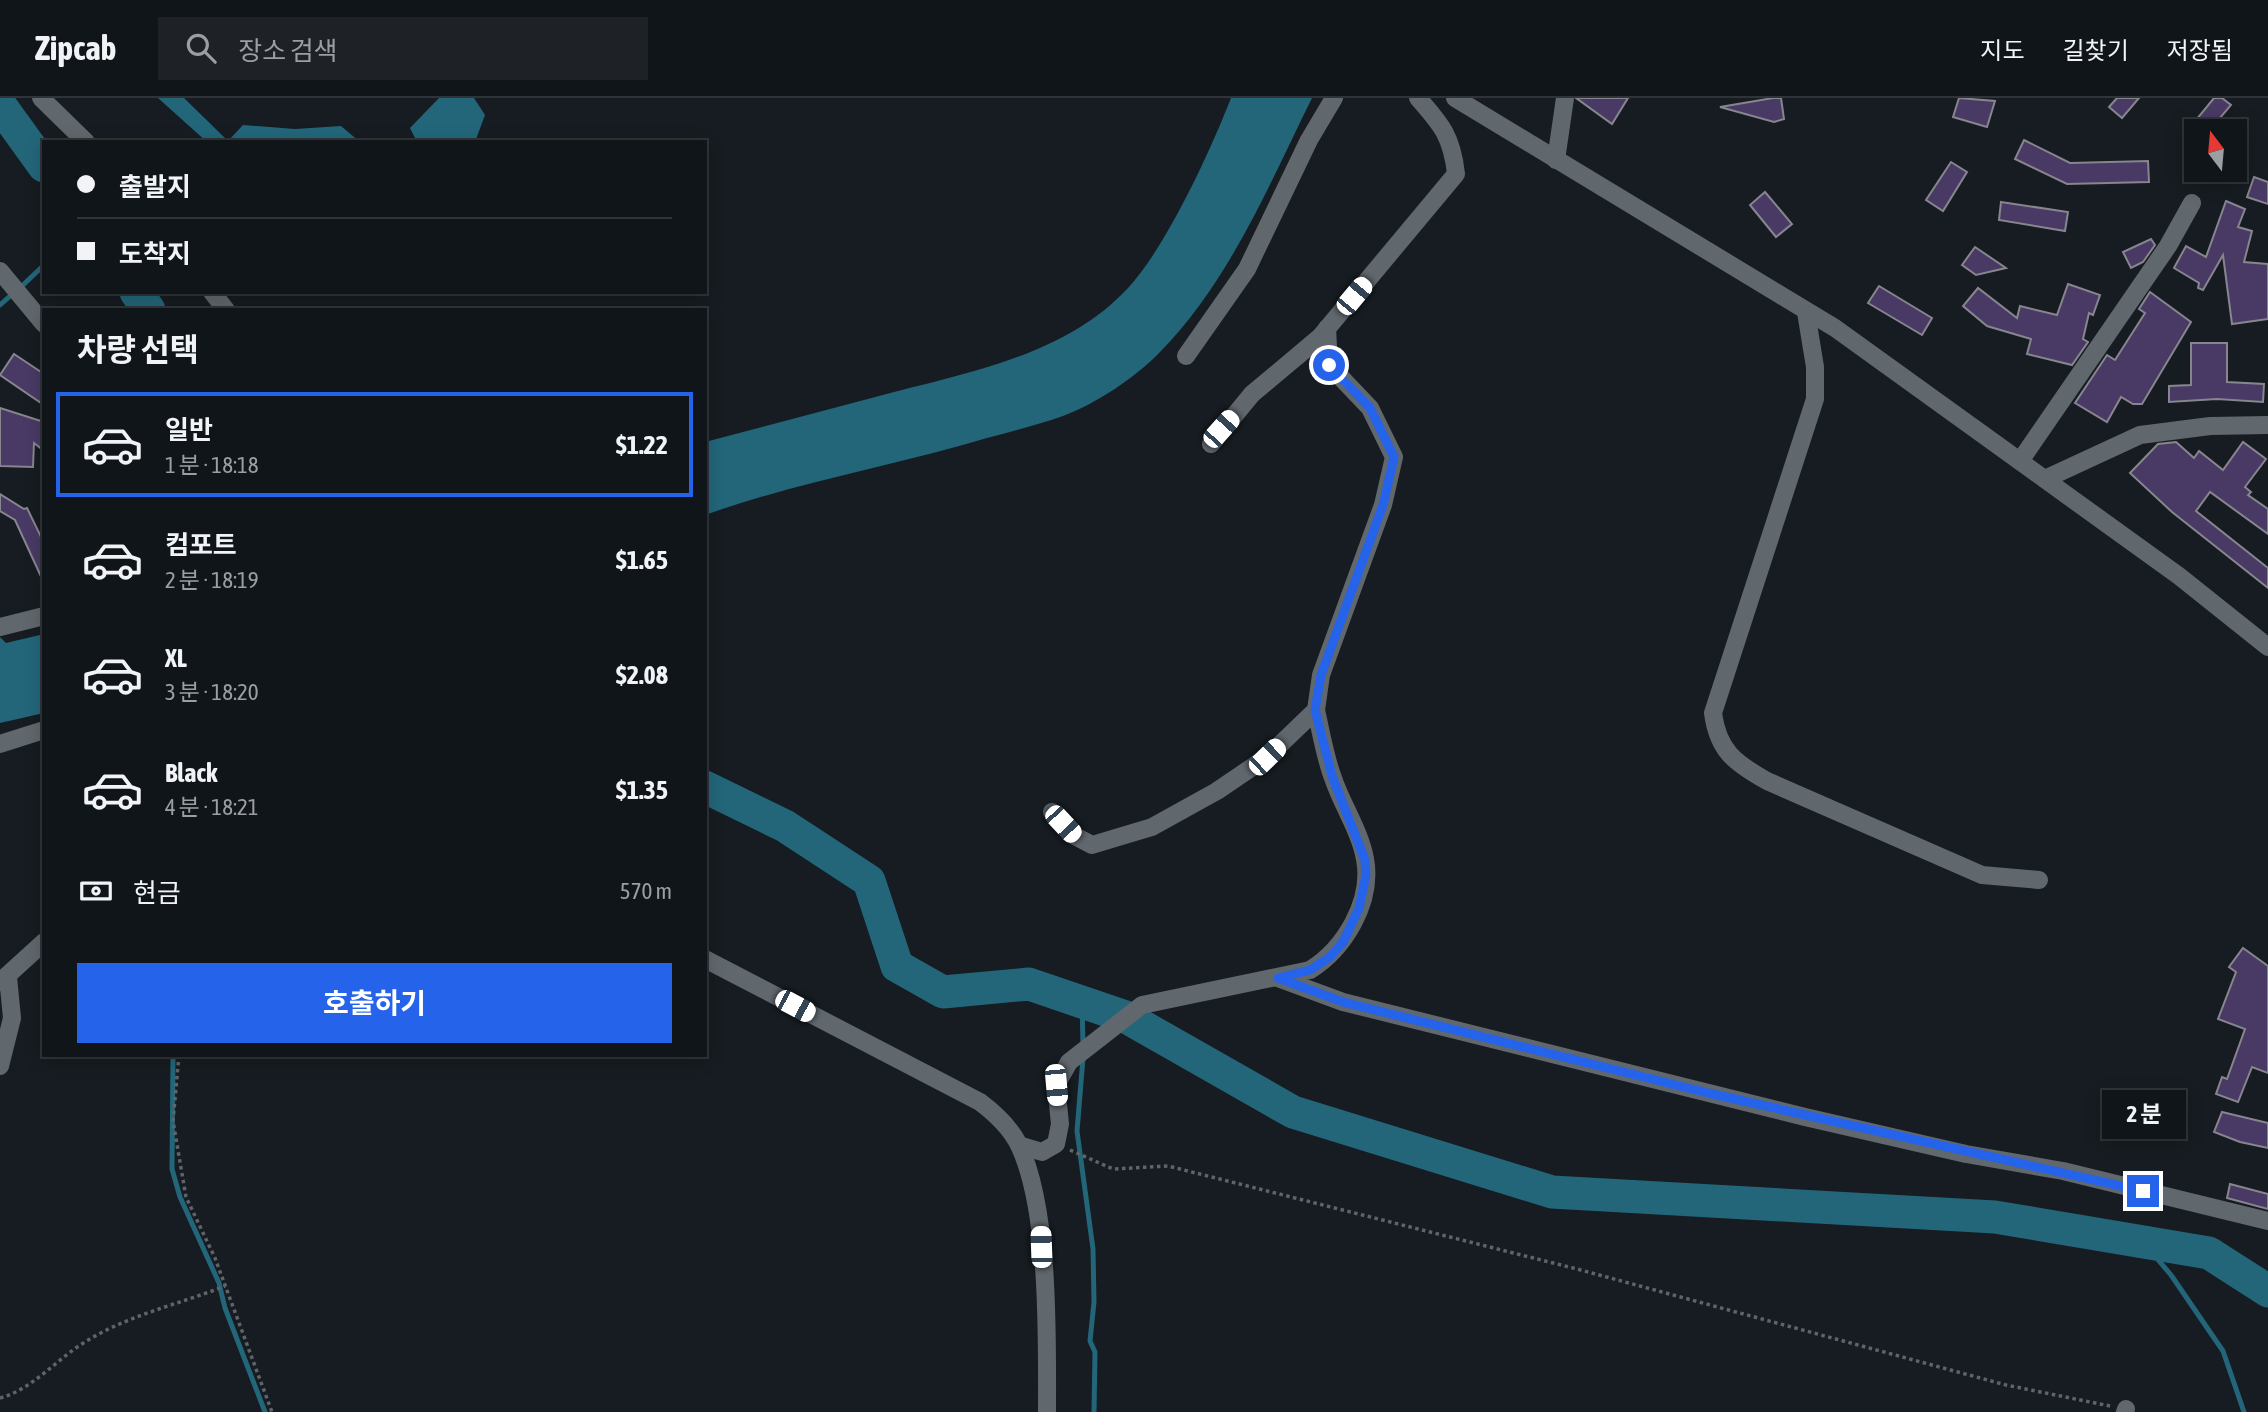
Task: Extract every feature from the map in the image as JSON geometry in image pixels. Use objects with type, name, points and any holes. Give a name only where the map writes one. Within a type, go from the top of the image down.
[{"type":"street","points":[[41,98],[84,140]]},
{"type":"street","points":[[1186,356],[1247,269],[1309,140],[1334,98]]},
{"type":"street","points":[[1211,444],[1252,394],[1327,328],[1456,174],[1453,147],[1442,125],[1418,98]]},
{"type":"street","points":[[1455,98],[1835,328],[2179,576],[2268,647]]},
{"type":"street","points":[[1556,160],[1565,98]]},
{"type":"street","points":[[2020,461],[2168,246],[2192,203]]},
{"type":"street","points":[[0,271],[42,322]]},
{"type":"street","points":[[214,294],[224,308]]},
{"type":"street","points":[[1806,312],[1815,367],[1815,399],[1713,713],[1716,735],[1736,764],[1767,781],[1982,875],[2039,880]]},
{"type":"street","points":[[1019,1145],[1042,1152],[1056,1144],[1060,1124],[1056,1085],[1069,1062],[1142,1005],[1310,970],[1330,957],[1343,942],[1359,908],[1366,875],[1365,860],[1332,776],[1315,710],[1321,675],[1383,505],[1394,457],[1370,408],[1329,365],[1327,328]]},
{"type":"street","points":[[2045,479],[2140,435],[2210,426],[2268,425]]},
{"type":"street","points":[[0,627],[42,616]]},
{"type":"street","points":[[1052,813],[1073,835],[1092,845],[1152,827],[1217,791],[1267,757],[1315,710]]},
{"type":"street","points":[[0,744],[42,731]]},
{"type":"street","points":[[0,1066],[12,1018],[4,979],[42,944]]},
{"type":"street","points":[[707,960],[980,1102],[998,1115],[1019,1145],[1040,1230],[1047,1412]]},
{"type":"street","points":[[1278,978],[1343,1002],[1779,1111],[1966,1153],[2063,1171],[2268,1221]]},
{"type":"path","points":[[179,1057],[173,1121],[178,1164],[186,1197],[206,1235],[272,1412]]},
{"type":"path","points":[[1070,1150],[1113,1169],[1168,1166],[1577,1269],[1993,1381],[2125,1411]]},
{"type":"path","points":[[0,1398],[13,1394],[69,1352],[114,1326],[225,1286]]},
{"type":"water","points":[[158,98],[184,98],[227,140],[205,140]]},
{"type":"water","points":[[439,98],[474,98],[485,115],[476,140],[416,140],[410,128]]},
{"type":"water","points":[[1231,98],[1312,98],[1246,231],[1207,295],[1185,325],[1160,352],[1115,389],[1076,411],[1054,419],[775,493],[707,514],[707,441],[979,370],[1044,346],[1103,311],[1128,288],[1157,249],[1211,145]]},
{"type":"water","points":[[243,125],[295,129],[341,126],[358,140],[229,140]]},
{"type":"water","points":[[42,634],[42,713],[0,723],[0,637],[6,643]]},
{"type":"building","points":[[1576,98],[1628,98],[1612,124]]},
{"type":"building","points":[[1781,98],[1784,119],[1774,122],[1720,107]]},
{"type":"building","points":[[1959,98],[1995,101],[1987,127],[1953,117]]},
{"type":"building","points":[[2117,98],[2139,98],[2122,118],[2109,107]]},
{"type":"building","points":[[2214,98],[2222,98],[2231,105],[2219,119],[2197,119]]},
{"type":"building","points":[[2024,140],[2070,163],[2148,161],[2149,182],[2067,184],[2015,159]]},
{"type":"building","points":[[1951,162],[1967,172],[1943,211],[1926,200]]},
{"type":"building","points":[[2254,177],[2268,182],[2268,204],[2247,197]]},
{"type":"building","points":[[1765,192],[1792,224],[1776,237],[1750,205]]},
{"type":"building","points":[[2226,201],[2245,209],[2238,227],[2252,231],[2244,262],[2268,264],[2268,319],[2232,324],[2223,255],[2203,290],[2198,288],[2199,283],[2174,268],[2186,246],[2206,257]]},
{"type":"building","points":[[2001,202],[2068,212],[2065,231],[1999,220]]},
{"type":"building","points":[[2151,239],[2155,245],[2143,262],[2131,268],[2123,252]]},
{"type":"building","points":[[1975,247],[2006,268],[1976,275],[1962,265]]},
{"type":"building","points":[[2068,284],[2100,295],[2093,315],[2089,313],[2083,339],[2088,342],[2072,365],[2027,354],[2031,339],[1987,326],[1963,306],[1978,288],[2017,318],[2020,306],[2057,315]]},
{"type":"building","points":[[1879,286],[1932,318],[1922,335],[1868,303]]},
{"type":"building","points":[[2150,292],[2191,322],[2142,404],[2133,404],[2121,397],[2107,422],[2075,403],[2107,355],[2115,360],[2145,313],[2139,309]]},
{"type":"building","points":[[2191,343],[2227,343],[2227,382],[2264,384],[2263,402],[2217,399],[2169,402],[2169,386],[2191,385]]},
{"type":"building","points":[[14,354],[42,373],[42,404],[0,375]]},
{"type":"building","points":[[0,408],[42,421],[42,449],[34,443],[33,467],[0,466]]},
{"type":"building","points":[[2176,442],[2194,458],[2199,451],[2223,470],[2243,442],[2266,459],[2245,487],[2251,492],[2248,495],[2268,509],[2268,534],[2210,492],[2196,511],[2268,568],[2268,588],[2172,512],[2130,473],[2158,444]]},
{"type":"building","points":[[0,494],[24,509],[27,508],[42,539],[42,579],[15,520],[0,511]]},
{"type":"building","points":[[2243,948],[2268,966],[2268,1073],[2252,1067],[2238,1102],[2216,1094],[2222,1077],[2227,1079],[2245,1029],[2218,1019],[2236,972],[2229,967]]},
{"type":"building","points":[[2222,1112],[2268,1123],[2268,1148],[2240,1142],[2214,1132]]},
{"type":"building","points":[[2230,1184],[2268,1194],[2268,1209],[2227,1198]]},
{"type":"waterway","points":[[0,105],[42,163]]},
{"type":"waterway","points":[[22,286],[42,267]]},
{"type":"waterway","points":[[137,294],[148,308]]},
{"type":"waterway","points":[[0,305],[9,297]]},
{"type":"waterway","points":[[707,788],[785,826],[869,881],[897,966],[943,992],[1029,984],[1126,1017],[1293,1112],[1552,1192],[1995,1217],[2209,1253],[2268,1291]]},
{"type":"waterway","points":[[1082,1002],[1083,1045]]},
{"type":"waterway","points":[[173,1057],[172,1169],[180,1197],[219,1283],[225,1308],[265,1412]]},
{"type":"waterway","points":[[1083,1058],[1077,1131],[1093,1249],[1094,1302],[1090,1341],[1095,1352],[1094,1412]]},
{"type":"waterway","points":[[2143,1242],[2171,1275],[2223,1351],[2244,1412]]},
{"type":"route","points":[[1329,365],[1336,377],[1370,408],[1394,457],[1393,472],[1383,505],[1321,675],[1315,710],[1332,776],[1365,860],[1366,875],[1359,908],[1343,942],[1330,957],[1310,970],[1278,978],[1343,1002],[1805,1117],[1966,1153],[2063,1171],[2143,1191]]}]
